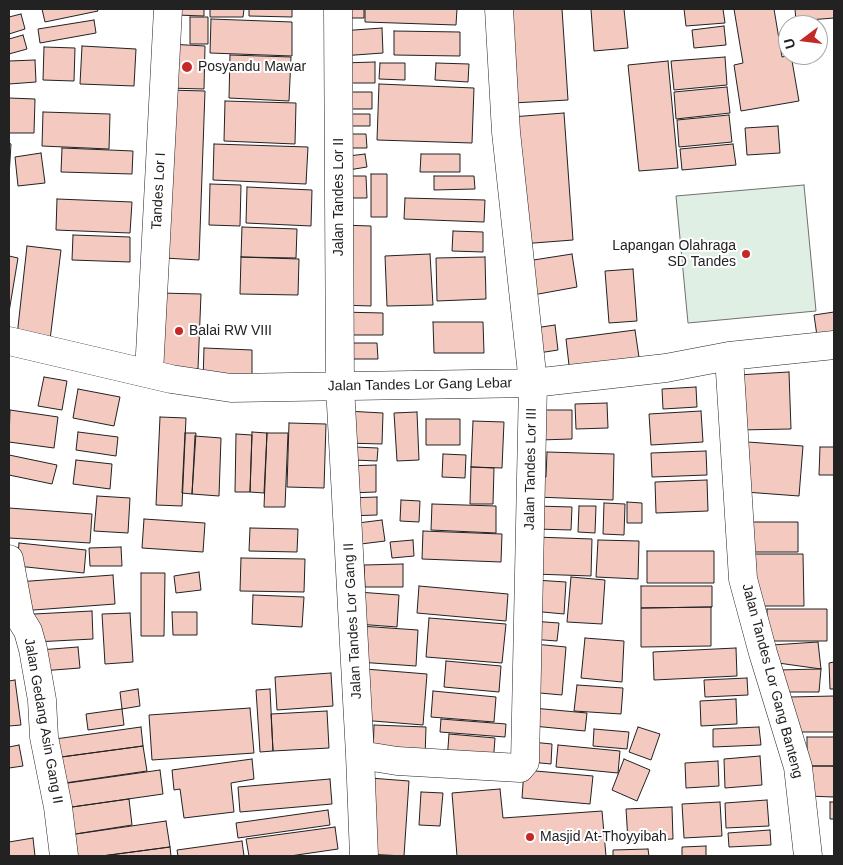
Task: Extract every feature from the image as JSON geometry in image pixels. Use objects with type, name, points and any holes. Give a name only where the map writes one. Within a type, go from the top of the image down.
[{"type":"street","name":"Tandes Lor I","points":[[148,373],[168,9]]},
{"type":"street","name":"Jalan Tandes Lor II","points":[[338,9],[340,386]]},
{"type":"street","name":"Jalan Tandes Lor III","points":[[360,755],[397,761],[520,768],[524,765],[526,759],[533,383],[506,132],[498,9]]},
{"type":"street","name":"Jalan Tandes Lor Gang Lebar","points":[[9,342],[171,379],[232,388],[533,383],[666,368],[729,356],[834,345]]},
{"type":"street","name":"Jalan Tandes Lor Gang Banteng","points":[[729,356],[743,579],[756,631],[798,767],[808,856]]},
{"type":"street","name":"Jalan Tandes Lor Gang II","points":[[340,386],[364,856]]},
{"type":"street","name":"Jalan Gedang Asin Gang II","points":[[9,558],[20,618],[28,631],[33,649],[42,700],[44,737],[58,807],[64,856]]},
{"type":"green space","name":"Lapangan Olahraga SD Tandes","points":[[804,185],[816,311],[688,323],[676,196]]},
{"type":"building","points":[[42,9],[97,9],[98,11],[45,22]]},
{"type":"building","points":[[176,9],[204,9],[204,16],[176,15]]},
{"type":"building","points":[[210,9],[244,9],[243,17],[210,17]]},
{"type":"building","points":[[249,9],[292,9],[292,17],[249,16]]},
{"type":"building","points":[[339,9],[364,9],[364,18],[339,18]]},
{"type":"building","points":[[365,9],[457,9],[456,25],[365,22]]},
{"type":"building","points":[[506,9],[562,9],[568,100],[513,103]]},
{"type":"building","points":[[591,9],[624,9],[628,48],[594,51]]},
{"type":"building","points":[[684,9],[723,9],[725,23],[686,26]]},
{"type":"building","points":[[734,9],[774,9],[778,33],[778,65],[793,65],[799,101],[741,111],[734,65],[743,63]]},
{"type":"building","points":[[795,9],[834,9],[834,18],[828,18],[828,15],[796,15]]},
{"type":"building","points":[[21,14],[25,29],[9,34],[9,17]]},
{"type":"building","points":[[190,17],[208,17],[208,44],[190,44]]},
{"type":"building","points":[[211,19],[292,22],[292,56],[210,53]]},
{"type":"building","points":[[94,20],[96,33],[40,43],[38,29]]},
{"type":"building","points":[[724,26],[726,45],[694,48],[692,30]]},
{"type":"building","points":[[382,28],[383,53],[341,56],[340,31]]},
{"type":"building","points":[[394,31],[460,32],[460,56],[394,55]]},
{"type":"building","points":[[23,35],[27,49],[9,54],[9,39]]},
{"type":"building","name":"Posyandu Mawar","points":[[169,44],[205,46],[204,89],[168,88]]},
{"type":"building","points":[[82,46],[136,49],[134,86],[80,84]]},
{"type":"building","points":[[44,47],[75,48],[74,81],[43,80]]},
{"type":"building","points":[[230,55],[291,57],[289,101],[229,98]]},
{"type":"building","points":[[725,57],[727,85],[674,90],[671,61]]},
{"type":"building","points":[[35,60],[36,82],[9,84],[9,61]]},
{"type":"building","points":[[668,61],[678,168],[639,171],[628,65]]},
{"type":"building","points":[[375,62],[375,83],[341,83],[341,63]]},
{"type":"building","points":[[380,63],[405,63],[405,80],[379,79]]},
{"type":"building","points":[[436,63],[469,64],[468,82],[435,80]]},
{"type":"building","points":[[379,84],[474,88],[472,143],[377,140]]},
{"type":"building","points":[[727,87],[730,113],[676,119],[674,92]]},
{"type":"building","points":[[169,90],[205,91],[199,260],[164,258]]},
{"type":"building","points":[[339,92],[372,92],[372,109],[339,109]]},
{"type":"building","points":[[9,98],[35,99],[34,133],[9,133]]},
{"type":"building","points":[[225,101],[296,103],[295,144],[224,141]]},
{"type":"building","points":[[43,112],[110,114],[109,149],[42,146]]},
{"type":"building","points":[[564,113],[573,240],[521,244],[511,117]]},
{"type":"building","points":[[340,114],[370,114],[370,126],[340,126]]},
{"type":"building","points":[[729,115],[732,142],[679,147],[677,120]]},
{"type":"building","points":[[778,126],[780,153],[747,155],[745,128]]},
{"type":"building","points":[[339,134],[366,134],[367,148],[340,148]]},
{"type":"building","points":[[9,143],[11,144],[9,177]]},
{"type":"building","points":[[214,144],[308,147],[306,184],[213,180]]},
{"type":"building","points":[[733,144],[736,165],[682,170],[680,149]]},
{"type":"building","points":[[62,148],[133,151],[132,174],[61,172]]},
{"type":"building","points":[[41,153],[45,183],[18,186],[15,157]]},
{"type":"building","points":[[365,154],[367,167],[342,171],[340,157]]},
{"type":"building","points":[[421,154],[460,154],[460,172],[420,172]]},
{"type":"building","points":[[371,174],[387,174],[387,217],[371,217]]},
{"type":"building","points":[[340,176],[366,176],[367,198],[341,198]]},
{"type":"building","points":[[434,176],[474,176],[475,189],[434,190]]},
{"type":"building","points":[[210,184],[241,185],[240,226],[209,225]]},
{"type":"building","points":[[247,187],[312,190],[311,226],[246,223]]},
{"type":"building","points":[[405,198],[485,200],[484,222],[404,219]]},
{"type":"building","points":[[57,199],[132,202],[130,233],[56,230]]},
{"type":"building","points":[[341,225],[371,226],[371,306],[340,305]]},
{"type":"building","points":[[242,227],[297,229],[296,258],[241,257]]},
{"type":"building","points":[[453,231],[483,232],[483,252],[452,251]]},
{"type":"building","points":[[73,235],[130,237],[130,262],[72,260]]},
{"type":"building","points":[[27,246],[61,250],[50,340],[17,336]]},
{"type":"building","points":[[430,254],[433,305],[387,306],[385,256]]},
{"type":"building","points":[[572,254],[577,287],[533,295],[527,261]]},
{"type":"building","points":[[9,256],[18,258],[9,312]]},
{"type":"building","points":[[241,257],[299,259],[298,295],[240,294]]},
{"type":"building","points":[[485,257],[486,299],[437,301],[436,258]]},
{"type":"building","points":[[633,269],[637,321],[609,323],[605,271]]},
{"type":"building","name":"Balai RW VIII","points":[[160,293],[201,294],[198,369],[158,367]]},
{"type":"building","points":[[340,312],[383,313],[383,335],[339,335]]},
{"type":"building","points":[[834,312],[834,341],[818,343],[814,315]]},
{"type":"building","points":[[433,322],[483,322],[484,353],[434,353]]},
{"type":"building","points":[[555,325],[558,350],[532,354],[528,329]]},
{"type":"building","points":[[635,330],[640,364],[570,374],[566,339]]},
{"type":"building","points":[[345,343],[377,343],[378,359],[345,359]]},
{"type":"building","points":[[204,348],[252,350],[252,383],[203,382]]},
{"type":"building","points":[[789,372],[791,429],[739,430],[737,375]]},
{"type":"building","points":[[44,377],[67,381],[62,410],[38,406]]},
{"type":"building","points":[[696,387],[697,407],[663,409],[662,389]]},
{"type":"building","points":[[78,389],[120,397],[114,426],[73,418]]},
{"type":"building","points":[[607,403],[608,428],[576,429],[575,404]]},
{"type":"building","points":[[10,410],[58,417],[54,448],[9,442]]},
{"type":"building","points":[[538,410],[572,410],[572,439],[539,440]]},
{"type":"building","points":[[346,411],[383,413],[382,444],[345,443]]},
{"type":"building","points":[[701,411],[703,442],[651,445],[649,414]]},
{"type":"building","points":[[417,412],[419,460],[397,461],[394,413]]},
{"type":"building","points":[[160,417],[186,418],[182,506],[156,505]]},
{"type":"building","points":[[426,419],[460,419],[460,445],[426,445]]},
{"type":"building","points":[[473,421],[504,422],[502,468],[471,467]]},
{"type":"building","points":[[289,423],[326,424],[324,488],[287,487]]},
{"type":"building","points":[[78,432],[118,437],[116,456],[76,450]]},
{"type":"building","points":[[252,432],[267,433],[264,493],[250,492]]},
{"type":"building","points":[[185,433],[196,433],[192,494],[182,493]]},
{"type":"building","points":[[267,433],[288,433],[285,507],[264,507]]},
{"type":"building","points":[[236,434],[252,435],[250,492],[235,492]]},
{"type":"building","points":[[195,436],[221,438],[219,496],[192,494]]},
{"type":"building","points":[[748,442],[803,446],[799,496],[745,492]]},
{"type":"building","points":[[354,447],[378,448],[377,461],[354,460]]},
{"type":"building","points":[[820,447],[834,447],[834,475],[819,475]]},
{"type":"building","points":[[706,451],[707,475],[652,477],[651,453]]},
{"type":"building","points":[[547,452],[614,454],[613,500],[536,497],[537,476],[546,477]]},
{"type":"building","points":[[443,454],[466,455],[465,478],[442,477]]},
{"type":"building","points":[[9,455],[57,465],[52,484],[9,475]]},
{"type":"building","points":[[76,460],[112,464],[110,489],[73,484]]},
{"type":"building","points":[[376,465],[376,492],[348,493],[347,466]]},
{"type":"building","points":[[471,467],[494,468],[493,504],[470,504]]},
{"type":"building","points":[[707,480],[708,511],[656,513],[655,482]]},
{"type":"building","points":[[97,496],[130,498],[128,533],[94,531]]},
{"type":"building","points":[[377,497],[377,515],[348,516],[348,498]]},
{"type":"building","points":[[401,500],[420,501],[419,522],[400,521]]},
{"type":"building","points":[[627,502],[642,503],[642,523],[627,523]]},
{"type":"building","points":[[604,503],[625,504],[624,535],[603,534]]},
{"type":"building","points":[[432,504],[496,506],[496,533],[431,530]]},
{"type":"building","points":[[536,506],[572,507],[571,530],[536,529]]},
{"type":"building","points":[[579,506],[596,506],[595,533],[578,532]]},
{"type":"building","points":[[9,508],[92,514],[90,543],[9,538]]},
{"type":"building","points":[[144,519],[205,523],[203,552],[142,548]]},
{"type":"building","points":[[382,520],[385,541],[353,545],[350,524]]},
{"type":"building","points":[[746,522],[798,522],[798,552],[746,552]]},
{"type":"building","points":[[250,528],[298,529],[297,552],[249,551]]},
{"type":"building","points":[[423,531],[502,534],[501,562],[422,559]]},
{"type":"building","points":[[535,537],[592,539],[591,576],[534,574]]},
{"type":"building","points":[[413,540],[414,556],[392,558],[390,542]]},
{"type":"building","points":[[598,540],[639,541],[638,579],[596,577]]},
{"type":"building","points":[[19,543],[86,550],[84,573],[17,566]]},
{"type":"building","points":[[121,547],[122,566],[90,566],[89,548]]},
{"type":"building","points":[[647,551],[714,551],[714,583],[647,583]]},
{"type":"building","points":[[754,554],[803,554],[804,606],[754,606]]},
{"type":"building","points":[[241,558],[305,559],[304,592],[240,591]]},
{"type":"building","points":[[403,564],[403,587],[365,587],[364,565]]},
{"type":"building","points":[[199,572],[201,590],[176,593],[174,576]]},
{"type":"building","points":[[141,573],[165,573],[164,636],[141,636]]},
{"type":"building","points":[[113,575],[115,604],[20,611],[17,582]]},
{"type":"building","points":[[571,577],[605,580],[602,624],[567,622]]},
{"type":"building","points":[[535,580],[566,582],[564,614],[532,611]]},
{"type":"building","points":[[419,586],[508,594],[506,621],[417,613]]},
{"type":"building","points":[[641,586],[712,586],[712,607],[641,608]]},
{"type":"building","points":[[358,592],[399,595],[397,627],[357,624]]},
{"type":"building","points":[[253,595],[304,597],[302,627],[252,624]]},
{"type":"building","points":[[711,607],[711,646],[641,647],[641,608]]},
{"type":"building","points":[[767,609],[827,609],[827,641],[767,641]]},
{"type":"building","points":[[92,611],[93,639],[35,642],[34,614]]},
{"type":"building","points":[[172,612],[197,612],[197,635],[173,635]]},
{"type":"building","points":[[130,613],[133,662],[105,664],[102,614]]},
{"type":"building","points":[[429,618],[506,624],[502,663],[426,657]]},
{"type":"building","points":[[531,621],[559,623],[557,641],[530,639]]},
{"type":"building","points":[[360,626],[418,630],[416,666],[358,662]]},
{"type":"building","points":[[585,638],[624,641],[622,682],[581,678]]},
{"type":"building","points":[[818,642],[821,669],[771,662],[772,645]]},
{"type":"building","points":[[534,644],[566,647],[562,695],[529,692]]},
{"type":"building","points":[[78,647],[80,668],[41,671],[39,650]]},
{"type":"building","points":[[736,648],[737,676],[654,680],[653,652]]},
{"type":"building","points":[[446,661],[501,666],[499,692],[444,687]]},
{"type":"building","points":[[834,662],[834,689],[830,689],[829,663]]},
{"type":"building","points":[[365,669],[427,674],[423,725],[361,720]]},
{"type":"building","points":[[821,669],[819,692],[777,692],[777,670]]},
{"type":"building","points":[[331,673],[333,706],[277,710],[275,677]]},
{"type":"building","points":[[747,678],[748,695],[705,697],[704,680]]},
{"type":"building","points":[[15,680],[21,725],[9,726],[9,681]]},
{"type":"building","points":[[577,685],[623,688],[621,714],[574,711]]},
{"type":"building","points":[[138,689],[140,706],[122,709],[120,692]]},
{"type":"building","points":[[270,689],[273,751],[260,752],[256,690]]},
{"type":"building","points":[[433,691],[496,697],[494,722],[431,717]]},
{"type":"building","points":[[834,696],[834,732],[790,732],[790,697]]},
{"type":"building","points":[[736,699],[737,724],[701,726],[700,701]]},
{"type":"building","points":[[250,708],[254,753],[152,760],[149,715]]},
{"type":"building","points":[[533,708],[587,713],[585,731],[533,726]]},
{"type":"building","points":[[122,709],[124,725],[88,730],[86,714]]},
{"type":"building","points":[[327,711],[329,748],[273,751],[271,714]]},
{"type":"building","points":[[441,719],[506,724],[505,737],[440,732]]},
{"type":"building","points":[[374,725],[426,727],[425,758],[373,755]]},
{"type":"building","points":[[141,727],[143,746],[54,758],[48,740]]},
{"type":"building","points":[[638,727],[660,734],[651,760],[629,752]]},
{"type":"building","points":[[759,727],[761,745],[713,747],[713,729]]},
{"type":"building","points":[[594,729],[629,732],[627,749],[593,746]]},
{"type":"building","points":[[449,734],[495,738],[493,765],[447,761]]},
{"type":"building","points":[[807,737],[834,737],[834,766],[807,766]]},
{"type":"building","points":[[531,742],[552,744],[551,764],[530,762]]},
{"type":"building","points":[[19,745],[23,766],[9,768],[9,747]]},
{"type":"building","points":[[558,745],[620,751],[618,773],[556,767]]},
{"type":"building","points":[[143,746],[147,771],[58,784],[54,758]]},
{"type":"building","points":[[760,756],[762,785],[725,788],[724,759]]},
{"type":"building","points":[[252,759],[254,779],[231,783],[234,812],[184,818],[180,789],[174,790],[172,770]]},
{"type":"building","points":[[624,759],[650,770],[637,801],[612,790]]},
{"type":"building","points":[[718,761],[719,786],[686,788],[685,763]]},
{"type":"building","points":[[807,766],[834,766],[834,797],[806,796]]},
{"type":"building","points":[[160,770],[163,794],[65,808],[61,784]]},
{"type":"building","points":[[524,770],[593,776],[590,804],[522,798]]},
{"type":"building","points":[[370,778],[409,781],[404,856],[365,854]]},
{"type":"building","points":[[330,779],[332,804],[240,812],[238,787]]},
{"type":"building","name":"Masjid At-Thoyyibah","points":[[500,789],[503,818],[602,811],[606,856],[457,856],[452,793]]},
{"type":"building","points":[[421,792],[443,793],[440,826],[419,825]]},
{"type":"building","points":[[129,799],[132,825],[69,835],[65,808]]},
{"type":"building","points":[[767,800],[769,826],[726,828],[725,803]]},
{"type":"building","points":[[720,802],[722,836],[684,838],[682,804]]},
{"type":"building","points":[[830,802],[834,802],[834,819],[830,819]]},
{"type":"building","points":[[672,807],[673,839],[628,841],[626,809]]},
{"type":"building","points":[[328,810],[330,825],[238,838],[236,823]]},
{"type":"building","points":[[166,821],[170,847],[102,856],[72,856],[69,835]]},
{"type":"building","points":[[335,827],[338,849],[290,856],[249,856],[246,839]]},
{"type":"building","points":[[770,830],[771,845],[729,847],[728,833]]},
{"type":"building","points":[[33,838],[35,856],[9,856],[9,842]]},
{"type":"building","points":[[242,841],[244,856],[178,856],[177,850]]},
{"type":"building","points":[[706,846],[706,856],[682,856],[682,847]]},
{"type":"building","points":[[170,847],[171,856],[102,856]]},
{"type":"building","points":[[648,849],[649,856],[613,856],[613,850]]},
{"type":"place","name":"Posyandu Mawar","points":[[187,67]]},
{"type":"place","name":"Lapangan Olahraga SD Tandes","points":[[746,254]]},
{"type":"place","name":"Balai RW VIII","points":[[179,331]]},
{"type":"place","name":"Masjid At-Thoyyibah","points":[[530,837]]}]
